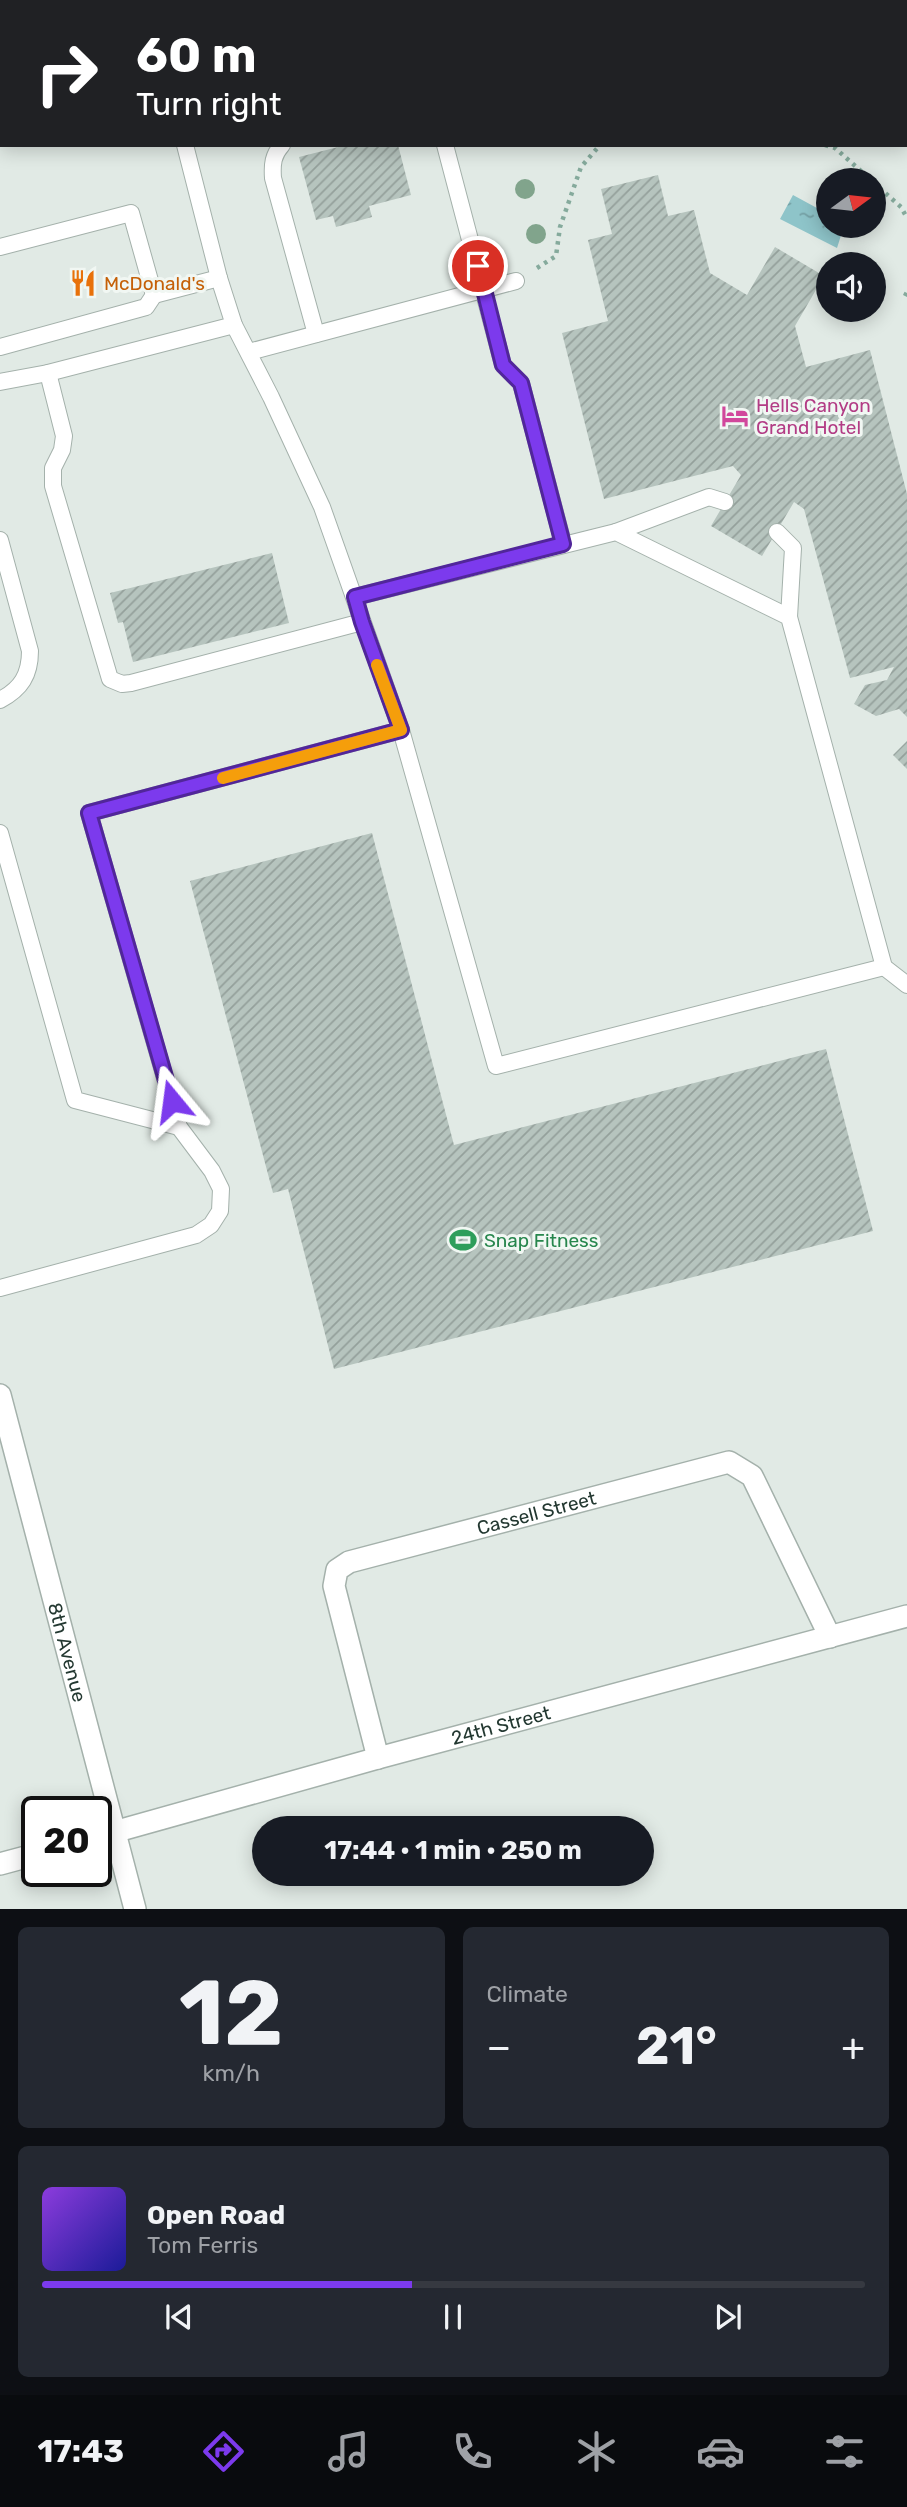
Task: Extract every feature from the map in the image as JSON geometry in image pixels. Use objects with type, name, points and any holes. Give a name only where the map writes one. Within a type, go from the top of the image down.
[{"type":"street","name":"8th Avenue","points":[[0,1395],[97,1796]]},
{"type":"street","name":"Cassell Street","points":[[379,1758],[334,1586],[337,1570],[349,1562],[729,1462],[752,1476],[830,1637]]},
{"type":"street","name":"24th Street","points":[[112,1833],[379,1758],[907,1616]]},
{"type":"street","name":"8th Avenue","points":[[112,1850],[135,1909]]},
{"type":"street","points":[[0,1864],[21,1858]]},
{"type":"lane","points":[[186,147],[219,278],[234,325],[322,507],[401,730],[496,1066],[884,967]]},
{"type":"lane","points":[[280,147],[272,165],[273,177],[316,334]]},
{"type":"lane","points":[[446,147],[503,365],[521,383],[563,544]]},
{"type":"lane","points":[[0,247],[131,213],[154,295]]},
{"type":"lane","points":[[0,347],[146,307],[154,295],[219,278]]},
{"type":"lane","points":[[249,352],[516,281]]},
{"type":"lane","points":[[0,382],[48,373],[234,325]]},
{"type":"lane","points":[[48,373],[64,436],[62,450],[53,468],[53,486],[110,679],[122,684],[362,622]]},
{"type":"lane","points":[[355,597],[616,532],[709,497],[725,502]]},
{"type":"lane","points":[[616,532],[789,617]]},
{"type":"lane","points":[[777,532],[793,548],[789,617],[884,967],[907,985]]},
{"type":"lane","points":[[0,540],[30,652],[30,668],[11,694],[0,700]]},
{"type":"lane","points":[[0,1288],[196,1235],[211,1226],[220,1211],[221,1189],[212,1171],[179,1127],[89,813],[401,730]]},
{"type":"lane","points":[[0,832],[75,1100],[179,1127]]},
{"type":"path","points":[[516,281],[556,256],[560,226],[581,167],[598,147]]},
{"type":"path","points":[[832,147],[857,168]]},
{"type":"path","points":[[886,194],[901,207],[907,218]]},
{"type":"water","points":[[793,195],[816,207],[816,237],[780,219]]},
{"type":"water","points":[[817,238],[840,238],[837,248]]},
{"type":"building","points":[[338,147],[399,147],[411,195],[369,206],[372,217],[336,227],[333,216],[316,220],[299,157]]},
{"type":"building","name":"Hells Canyon Grand Hotel","points":[[658,175],[668,216],[694,210],[710,273],[747,295],[775,247],[816,271],[816,290],[795,326],[806,367],[870,350],[907,494],[907,717],[899,709],[876,716],[854,704],[865,685],[887,680],[894,667],[850,678],[804,509],[794,502],[762,556],[711,526],[741,475],[733,466],[604,499],[562,333],[608,321],[588,240],[612,234],[601,189]]},
{"type":"building","points":[[272,553],[289,623],[133,662],[123,622],[118,623],[110,593]]},
{"type":"building","points":[[907,741],[907,769],[893,755]]},
{"type":"building","points":[[372,833],[454,1145],[826,1049],[873,1231],[334,1369],[288,1189],[273,1193],[190,881]]},
{"type":"slow traffic","points":[[223,778],[401,730],[377,665]]},
{"type":"place","name":"McDonald's","points":[[83,283]]},
{"type":"place","name":"Hells Canyon Grand Hotel","points":[[735,416]]},
{"type":"place","name":"Snap Fitness","points":[[463,1240]]},
{"type":"route","points":[[172,1101],[89,813],[401,730],[355,597],[563,544],[521,383],[503,365],[478,266]]}]
